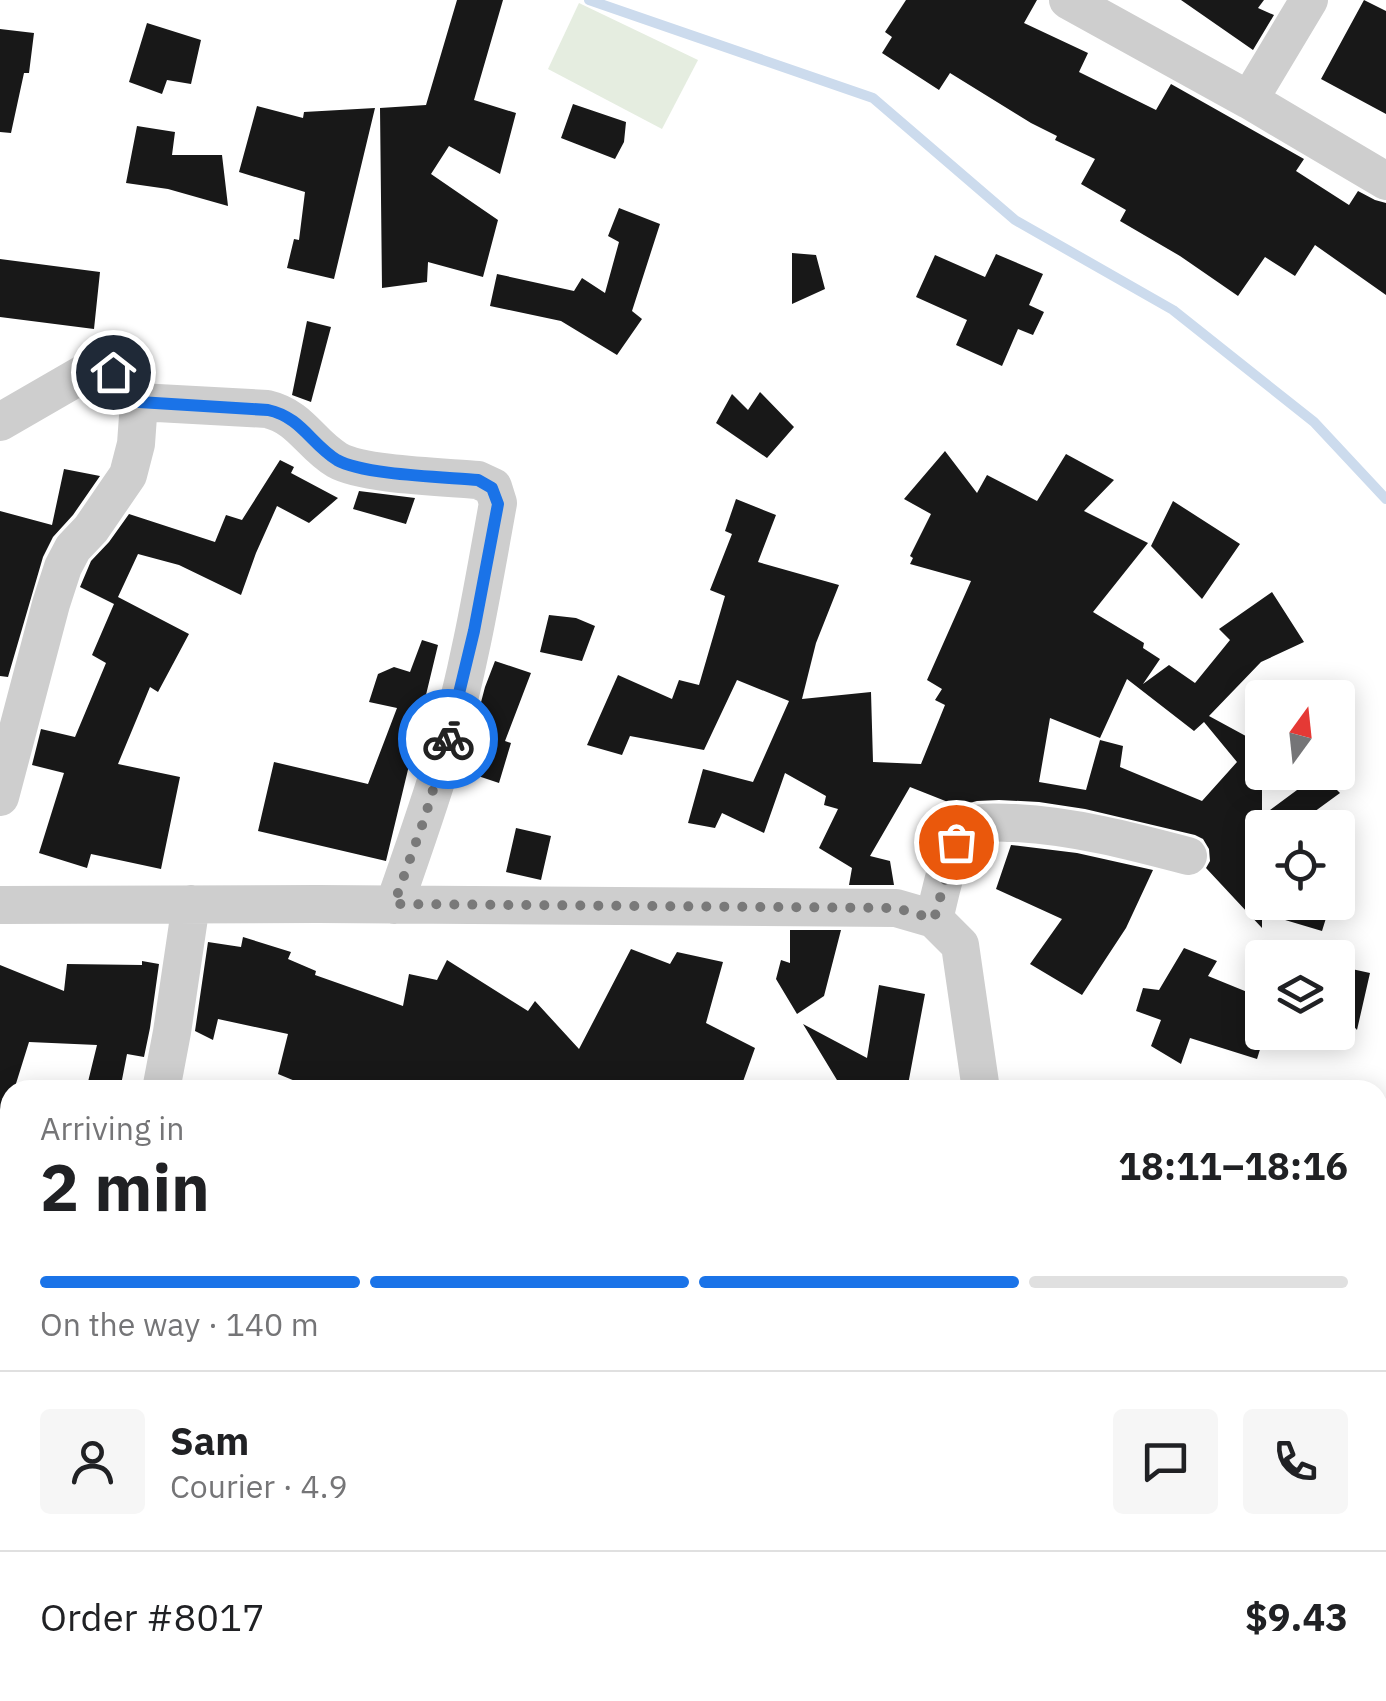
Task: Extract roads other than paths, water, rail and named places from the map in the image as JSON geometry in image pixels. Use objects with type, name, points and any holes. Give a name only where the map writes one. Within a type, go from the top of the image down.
[{"type":"street","points":[[1068,0],[1386,180]]},
{"type":"street","points":[[1248,100],[1309,0]]},
{"type":"street","points":[[0,422],[90,370],[113,372],[130,384],[139,402],[136,444],[128,475],[63,567],[0,797]]},
{"type":"street","points":[[139,402],[282,413],[336,460],[358,468],[478,480],[492,488],[498,504],[474,631],[446,748],[394,904]]},
{"type":"street","points":[[934,919],[956,842],[968,828],[990,822],[1101,833],[1188,856]]},
{"type":"street","points":[[163,1080],[190,904]]},
{"type":"street","points":[[0,905],[896,908],[934,919],[960,945],[980,1080]]},
{"type":"waterway","points":[[589,0],[873,98],[1015,220],[1173,310],[1314,422],[1386,499]]}]
